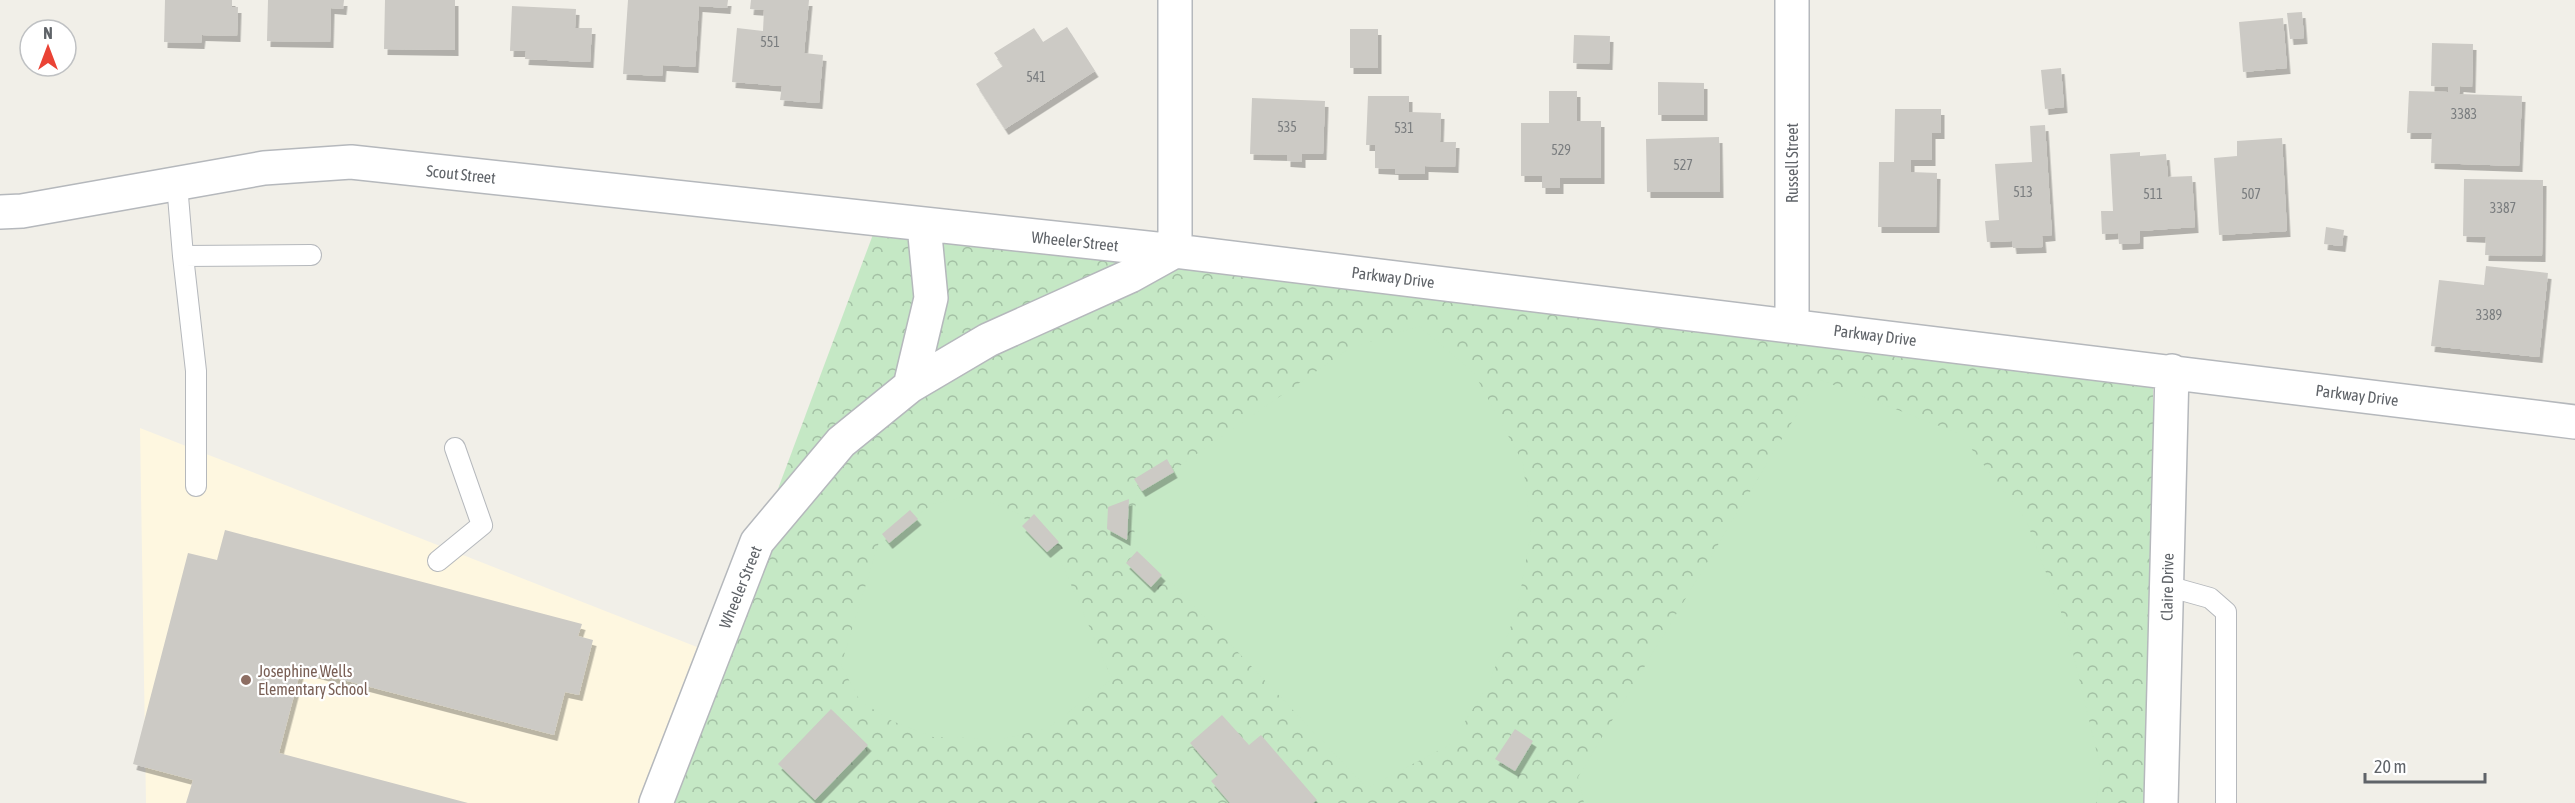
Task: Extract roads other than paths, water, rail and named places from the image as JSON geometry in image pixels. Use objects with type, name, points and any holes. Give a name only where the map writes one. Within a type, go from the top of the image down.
[{"type":"street","points":[[1175,0],[1175,251]]},
{"type":"street","name":"Russell Street","points":[[1792,0],[1792,325]]},
{"type":"street","name":"Scout Street","points":[[0,212],[22,211],[264,168],[351,162],[924,225]]},
{"type":"street","points":[[910,386],[931,298],[924,225]]},
{"type":"street","name":"Wheeler Street","points":[[924,225],[1175,251]]},
{"type":"street","name":"Wheeler Street","points":[[657,803],[757,542],[841,442],[910,386],[988,340],[1130,276],[1175,251]]},
{"type":"street","name":"Parkway Drive","points":[[1175,251],[2575,422]]},
{"type":"street","name":"Claire Drive","points":[[2161,803],[2172,371]]},
{"type":"lane","points":[[177,184],[196,371],[196,486]]},
{"type":"lane","points":[[183,256],[311,255]]},
{"type":"lane","points":[[438,561],[482,525],[454,448]]},
{"type":"lane","points":[[2167,586],[2210,598],[2226,612],[2226,803]]},
{"type":"place","name":"Josephine Wells Elementary School","points":[[246,680]]}]
